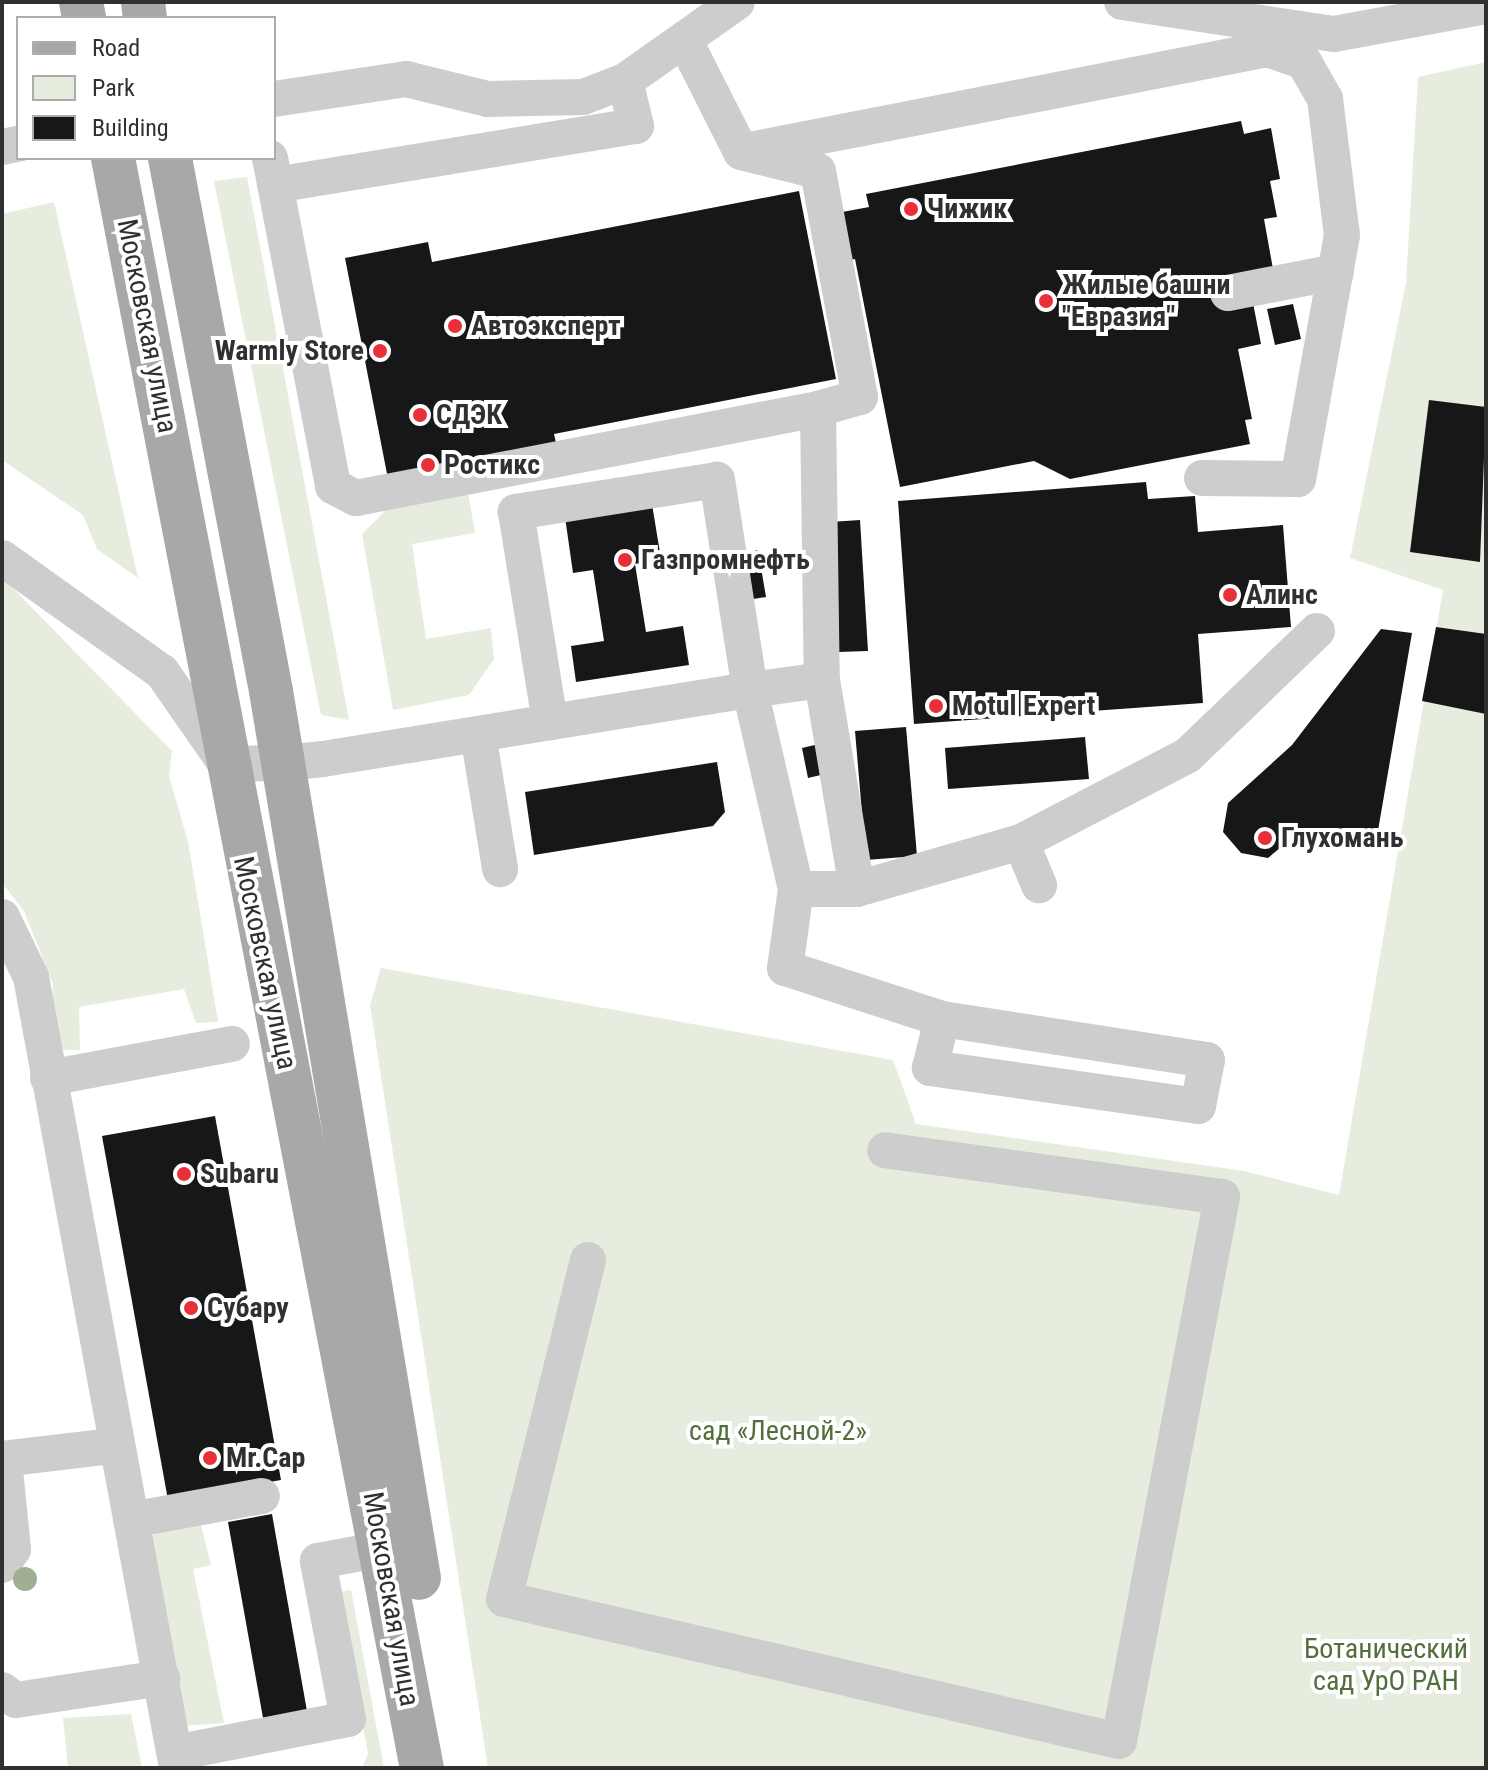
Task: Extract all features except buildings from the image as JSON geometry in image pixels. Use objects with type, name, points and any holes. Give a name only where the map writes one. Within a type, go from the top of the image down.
[{"type":"main road","name":"Московская улица","points":[[113,160],[202,600],[226,764],[383,1549],[422,1768]]},
{"type":"main road","name":"Московская улица","points":[[170,160],[283,763],[452,1768]]},
{"type":"street","points":[[276,99],[406,79],[522,101],[583,97],[625,81],[737,2]]},
{"type":"street","points":[[1122,2],[1253,12],[1334,34],[1486,6]]},
{"type":"street","points":[[625,81],[636,126],[272,171],[333,486],[356,498],[818,409],[860,397],[818,171],[741,152],[685,41]]},
{"type":"street","points":[[741,152],[1267,49],[1304,62],[1325,99],[1342,235],[1298,479],[1202,478]]},
{"type":"street","points":[[1228,293],[1336,272]]},
{"type":"street","points":[[818,409],[822,680],[857,889]]},
{"type":"street","points":[[550,722],[516,512],[717,480],[750,690],[796,889],[785,968],[942,1019],[1207,1060],[1198,1106],[930,1068],[942,1019]]},
{"type":"street","points":[[2,558],[162,672],[226,764],[283,763],[822,680]]},
{"type":"street","points":[[796,889],[857,889],[1021,842],[1188,755],[1317,631]]},
{"type":"street","points":[[478,734],[500,869]]},
{"type":"street","points":[[1021,842],[1039,885]]},
{"type":"street","points":[[2,917],[17,979],[48,1078],[113,1446],[131,1520],[176,1761],[348,1719],[318,1561],[383,1549]]},
{"type":"street","points":[[48,1078],[232,1044]]},
{"type":"street","points":[[588,1260],[504,1599],[1092,1753],[1119,1741],[1222,1197],[885,1150]]},
{"type":"street","points":[[2,1565],[13,1549],[3,1459],[113,1446]]},
{"type":"street","points":[[131,1520],[262,1496]]},
{"type":"street","points":[[2,1690],[16,1700],[162,1678]]},
{"type":"green space","name":"сад «Лесной-2»","points":[[1486,62],[1486,1768],[488,1768],[370,1005],[381,968],[893,1060],[916,1124],[1244,1171],[1339,1195],[1443,590],[1350,558],[1406,283],[1418,77]]},
{"type":"green space","points":[[247,177],[349,720],[321,715],[214,181]]},
{"type":"green space","points":[[54,202],[138,578],[97,549],[83,515],[2,460],[2,214]]},
{"type":"green space","points":[[468,492],[475,533],[412,544],[426,639],[491,628],[494,659],[469,695],[393,710],[362,534],[392,504]]},
{"type":"green space","points":[[2,577],[172,751],[169,776],[188,842],[218,1022],[196,1023],[184,989],[79,1007],[80,1050],[64,1050],[53,1038],[53,984],[24,911],[2,883]]},
{"type":"green space","points":[[201,1525],[211,1565],[193,1569],[224,1723],[179,1726],[148,1539],[163,1528]]},
{"type":"green space","points":[[351,1590],[384,1768],[362,1768],[368,1754],[339,1592]]},
{"type":"green space","points":[[131,1714],[142,1768],[68,1768],[63,1718]]},
{"type":"place","name":"Чижик","points":[[911,209]]},
{"type":"place","name":"Жилые башни \"Евразия\"","points":[[1046,301]]},
{"type":"place","name":"Автоэксперт","points":[[455,326]]},
{"type":"place","name":"Warmly Store","points":[[380,351]]},
{"type":"place","name":"СДЭК","points":[[420,415]]},
{"type":"place","name":"Ростикс","points":[[428,465]]},
{"type":"place","name":"Газпромнефть","points":[[625,560]]},
{"type":"place","name":"Алинс","points":[[1230,595]]},
{"type":"place","name":"Motul Expert","points":[[936,706]]},
{"type":"place","name":"Глухомань","points":[[1265,838]]},
{"type":"place","name":"Subaru","points":[[184,1174]]},
{"type":"place","name":"Субару","points":[[191,1308]]},
{"type":"place","name":"Mr.Cap","points":[[210,1458]]},
{"type":"park label","name":"Ботанический сад УрО РАН","points":[[1386,1665]]}]
